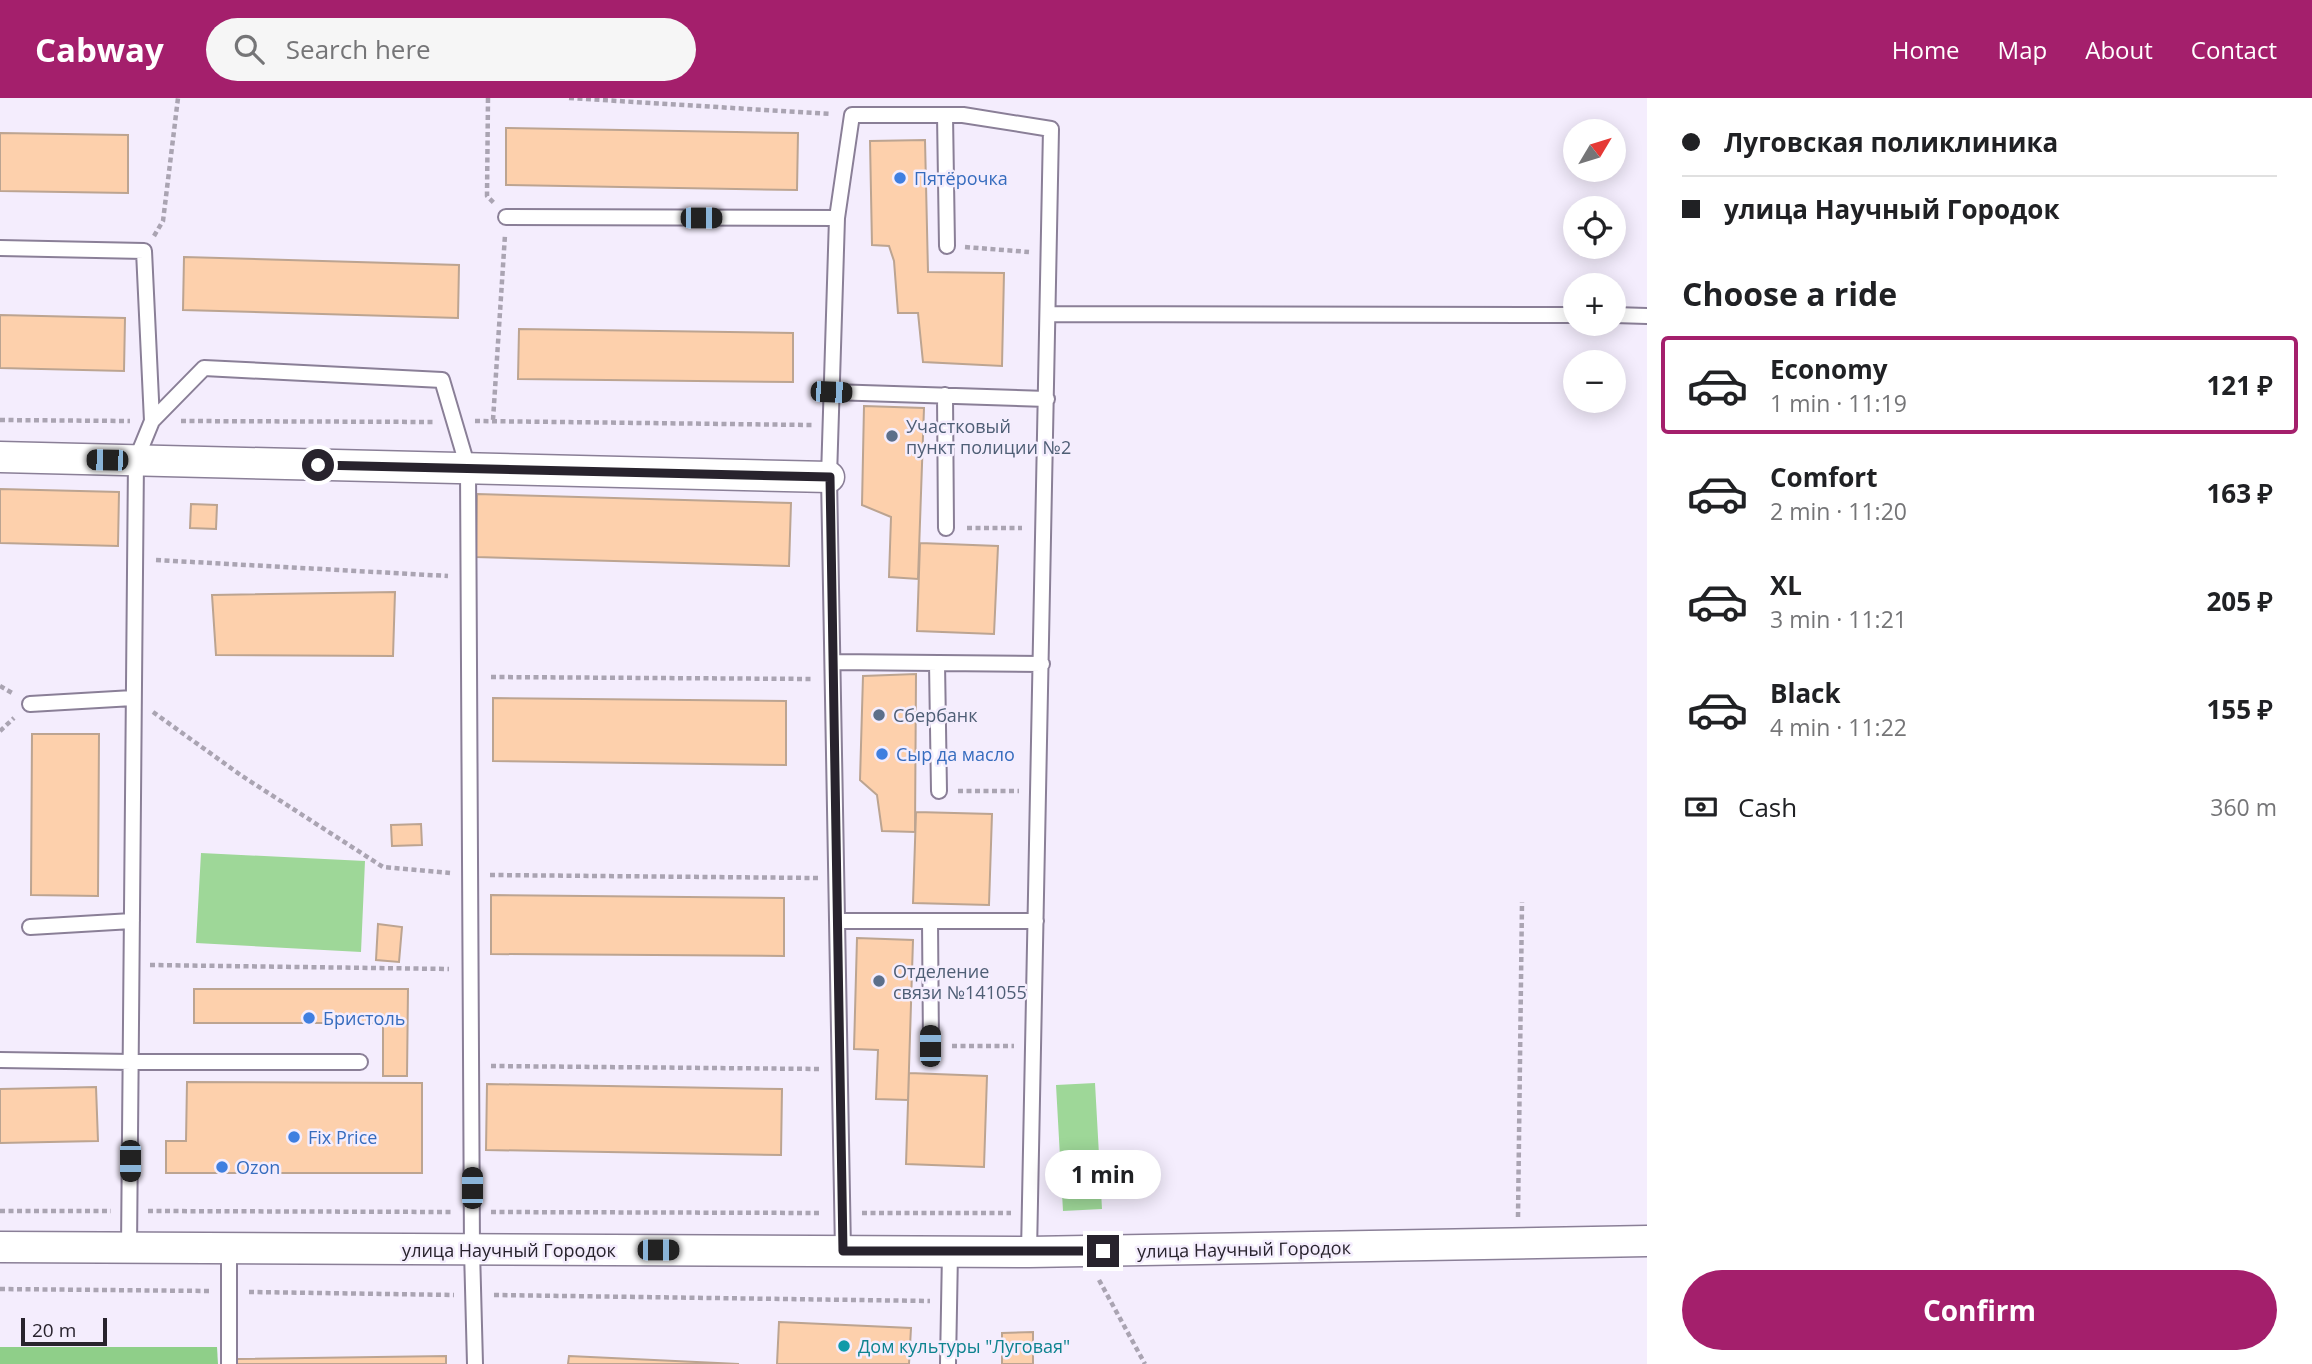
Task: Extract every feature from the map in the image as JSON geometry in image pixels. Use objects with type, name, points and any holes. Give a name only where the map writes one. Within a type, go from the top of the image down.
[{"type":"street","points":[[0,457],[830,477]]},
{"type":"street","name":"улица Научный Городок","points":[[0,1247],[1084,1252],[1647,1241]]},
{"type":"lane","points":[[843,1251],[830,477],[837,218],[852,115],[945,115],[972,116],[1051,129],[1029,1252]]},
{"type":"lane","points":[[945,115],[947,246]]},
{"type":"lane","points":[[506,217],[837,218]]},
{"type":"lane","points":[[0,248],[144,251],[152,421]]},
{"type":"lane","points":[[1049,314],[1563,315]]},
{"type":"lane","points":[[1626,315],[1647,316]]},
{"type":"lane","points":[[129,1248],[136,460],[152,421],[204,368],[442,380],[468,468],[472,1250],[475,1364]]},
{"type":"lane","points":[[831,392],[1047,398]]},
{"type":"lane","points":[[945,395],[946,528]]},
{"type":"lane","points":[[833,662],[1042,664]]},
{"type":"lane","points":[[937,663],[939,791]]},
{"type":"lane","points":[[30,704],[133,698]]},
{"type":"lane","points":[[30,927],[132,921]]},
{"type":"lane","points":[[837,921],[1036,921]]},
{"type":"lane","points":[[930,921],[930,1046]]},
{"type":"lane","points":[[0,1060],[360,1062]]},
{"type":"lane","points":[[229,1248],[229,1364]]},
{"type":"lane","points":[[948,1364],[950,1252]]},
{"type":"path","points":[[144,251],[163,221],[178,98]]},
{"type":"path","points":[[488,98],[487,196],[506,217],[493,420]]},
{"type":"path","points":[[569,98],[852,115]]},
{"type":"path","points":[[947,246],[1050,254]]},
{"type":"path","points":[[0,420],[493,420],[831,425]]},
{"type":"path","points":[[946,528],[1044,528]]},
{"type":"path","points":[[134,560],[469,577]]},
{"type":"path","points":[[470,677],[833,680]]},
{"type":"path","points":[[133,698],[242,776],[383,867],[471,875],[836,878]]},
{"type":"path","points":[[939,791],[1039,791]]},
{"type":"path","points":[[1518,1244],[1522,902]]},
{"type":"path","points":[[131,965],[471,969]]},
{"type":"path","points":[[930,1046],[1033,1045]]},
{"type":"path","points":[[472,1066],[840,1069]]},
{"type":"path","points":[[0,1212],[1030,1213]]},
{"type":"path","points":[[1084,1252],[1144,1364]]},
{"type":"green space","points":[[201,853],[365,861],[361,952],[196,943]]},
{"type":"green space","points":[[1095,1083],[1102,1209],[1063,1211],[1056,1085]]},
{"type":"green space","points":[[0,1347],[217,1347],[218,1364],[0,1364]]},
{"type":"building","points":[[506,128],[798,133],[797,190],[506,185]]},
{"type":"building","points":[[0,133],[128,135],[128,193],[0,191]]},
{"type":"building","points":[[925,140],[928,272],[1004,273],[1002,366],[923,362],[918,313],[898,313],[894,261],[889,246],[872,245],[870,141]]},
{"type":"building","points":[[184,257],[459,265],[458,318],[183,310]]},
{"type":"building","points":[[0,315],[125,318],[124,371],[0,368]]},
{"type":"building","points":[[519,329],[793,333],[793,382],[518,379]]},
{"type":"building","points":[[864,406],[924,408],[918,579],[889,577],[891,517],[862,505]]},
{"type":"building","points":[[0,489],[119,492],[118,546],[0,543]]},
{"type":"building","points":[[477,494],[791,503],[789,566],[476,557]]},
{"type":"building","points":[[191,504],[217,505],[216,529],[190,528]]},
{"type":"building","points":[[920,543],[998,546],[994,634],[917,631]]},
{"type":"building","points":[[395,592],[393,656],[216,655],[212,595]]},
{"type":"building","points":[[916,674],[915,832],[882,831],[877,795],[860,780],[863,676]]},
{"type":"building","points":[[493,698],[786,701],[786,765],[493,761]]},
{"type":"building","points":[[32,734],[99,734],[98,896],[31,895]]},
{"type":"building","points":[[916,812],[992,814],[989,905],[913,903]]},
{"type":"building","points":[[421,824],[422,845],[392,846],[391,825]]},
{"type":"building","points":[[491,895],[784,898],[784,956],[491,954]]},
{"type":"building","points":[[378,924],[402,927],[399,962],[376,960]]},
{"type":"building","points":[[857,938],[913,940],[908,1100],[876,1099],[878,1050],[854,1049]]},
{"type":"building","points":[[194,989],[408,989],[407,1076],[383,1076],[383,1023],[194,1023]]},
{"type":"building","points":[[909,1073],[987,1076],[984,1167],[906,1164]]},
{"type":"building","points":[[187,1082],[422,1083],[422,1173],[166,1173],[166,1141],[186,1141]]},
{"type":"building","points":[[487,1084],[782,1089],[781,1155],[486,1150]]},
{"type":"building","points":[[96,1087],[98,1141],[0,1143],[0,1089]]},
{"type":"building","name":"Дом культуры \"Луговая\"","points":[[779,1322],[911,1328],[909,1364],[777,1364]]},
{"type":"building","points":[[1033,1332],[1033,1364],[1002,1364],[1002,1333]]},
{"type":"building","points":[[446,1356],[446,1364],[236,1364],[236,1359]]},
{"type":"building","points":[[569,1356],[739,1364],[568,1364]]},
{"type":"place","name":"Пятёрочка","points":[[900,178]]},
{"type":"place","name":"Участковый пункт полиции №2","points":[[892,436]]},
{"type":"place","name":"Сбербанк","points":[[879,715]]},
{"type":"place","name":"Сыр да масло","points":[[882,754]]},
{"type":"place","name":"Отделение связи №141055","points":[[879,981]]},
{"type":"place","name":"Бристоль","points":[[309,1018]]},
{"type":"place","name":"Fix Price","points":[[294,1137]]},
{"type":"place","name":"Ozon","points":[[222,1167]]},
{"type":"place","name":"Дом культуры \"Луговая\"","points":[[844,1346]]},
{"type":"route","points":[[318,465],[830,477],[843,1251],[1103,1251]]}]
